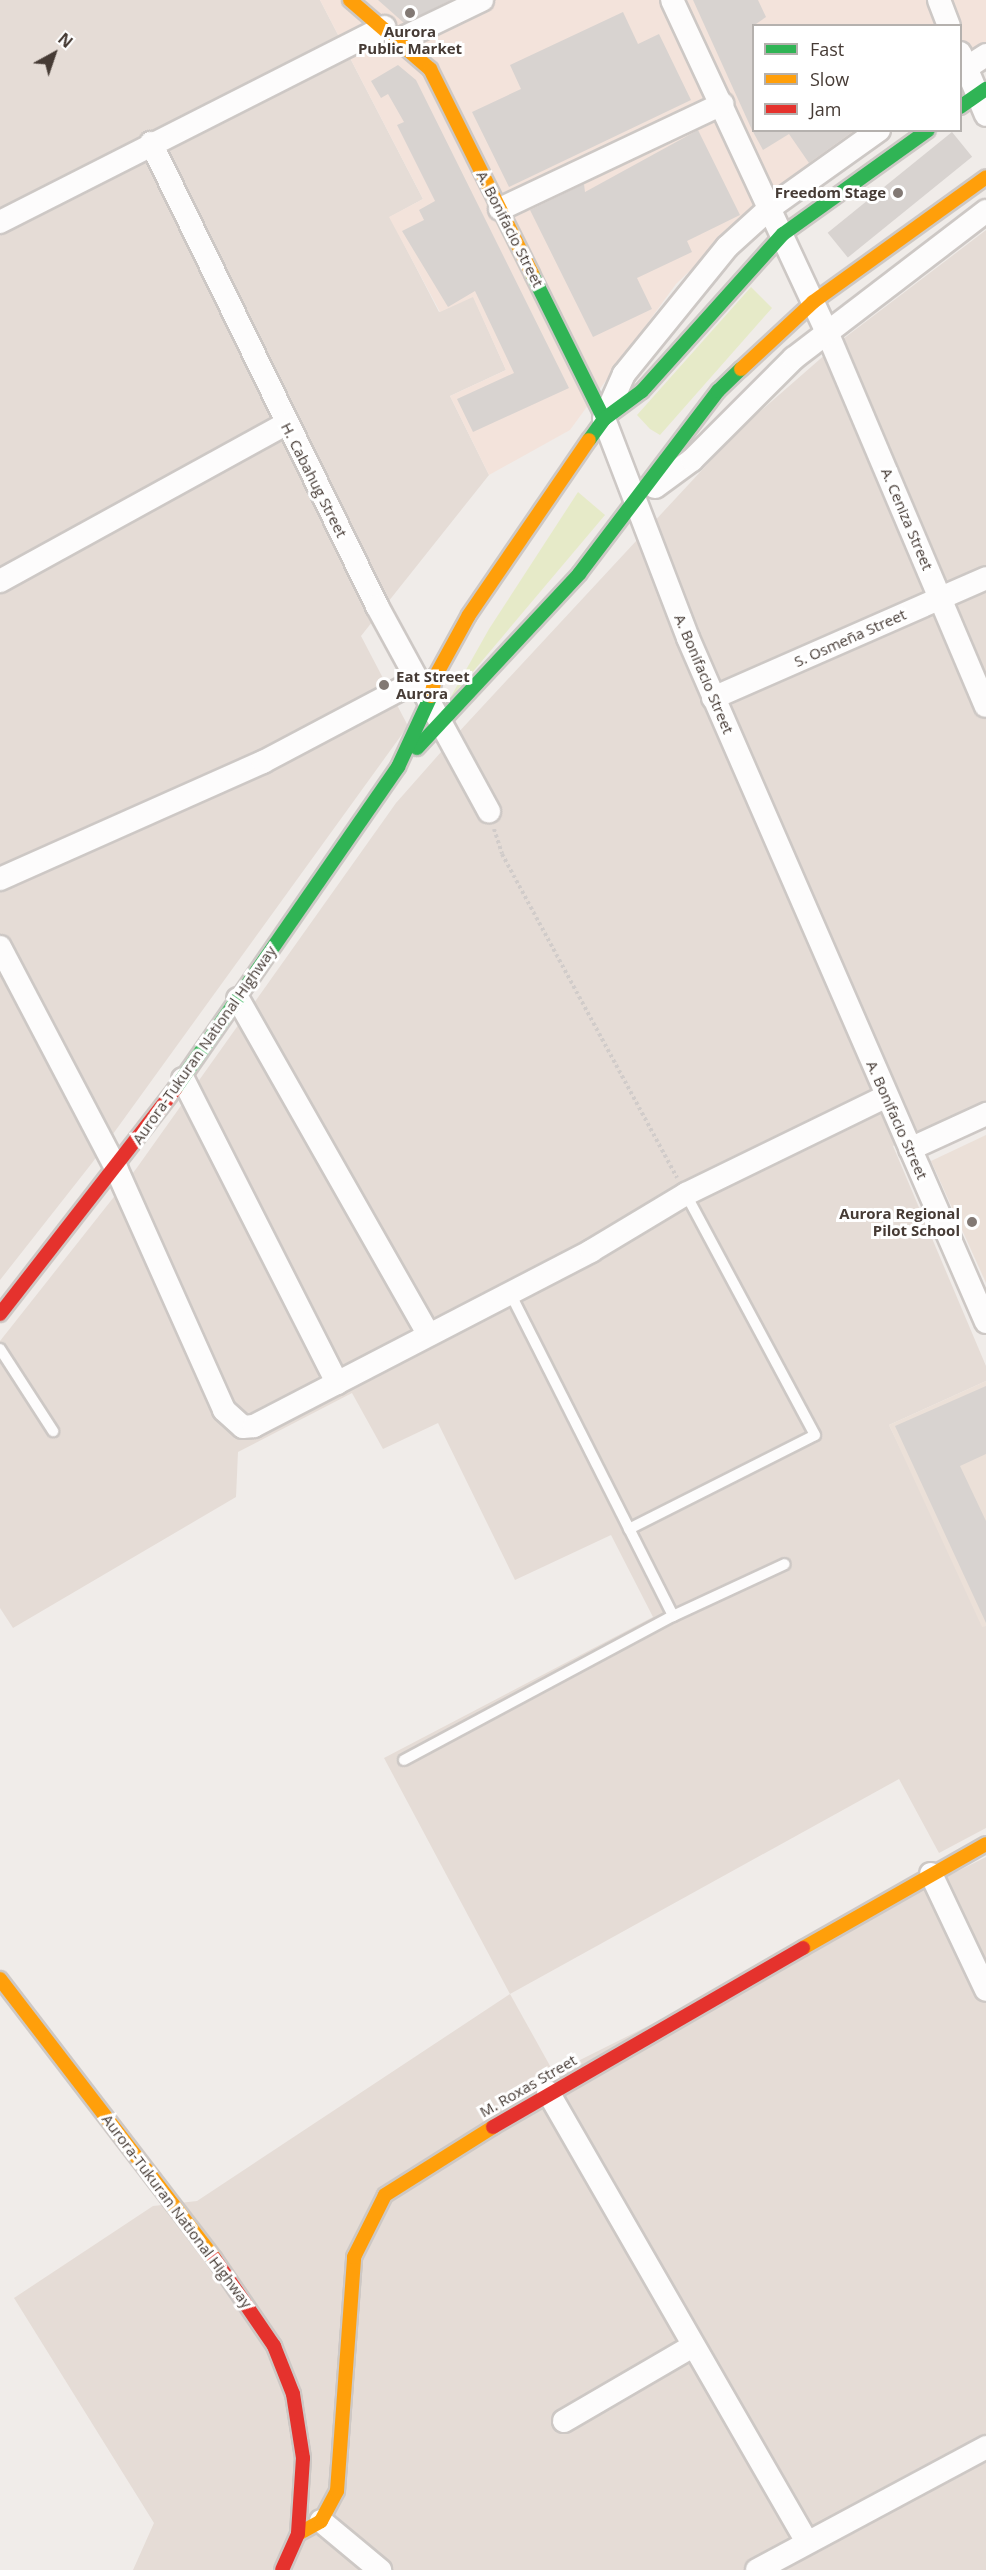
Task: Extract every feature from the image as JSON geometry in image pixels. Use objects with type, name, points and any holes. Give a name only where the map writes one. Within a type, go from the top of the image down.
[{"type":"main road","name":"A. Bonifacio Street","points":[[350,0],[393,33],[430,69],[604,419]]},
{"type":"main road","name":"Aurora-Tukuran National Highway","points":[[0,1314],[116,1168],[183,1079],[398,767],[429,703],[435,675],[469,615],[604,419],[642,391],[783,234],[925,132]]},
{"type":"main road","name":"Aurora-Tukuran National Highway","points":[[398,767],[443,722],[579,574],[637,501],[718,391],[813,302],[986,177]]},
{"type":"main road","name":"M. Roxas Street","points":[[321,2521],[337,2491],[354,2257],[365,2228],[385,2195],[548,2092],[986,1844]]},
{"type":"main road","name":"Aurora-Tukuran National Highway","points":[[0,1979],[202,2240],[274,2346],[293,2394],[303,2458],[298,2534],[282,2570]]},
{"type":"main road","points":[[298,2534],[321,2521]]},
{"type":"street","points":[[0,222],[152,143],[393,33],[482,0]]},
{"type":"street","name":"A. Ceniza Street","points":[[672,0],[771,207],[827,332],[986,706]]},
{"type":"street","points":[[939,0],[948,24]]},
{"type":"street","points":[[978,102],[962,65],[986,55]]},
{"type":"street","points":[[500,209],[722,104]]},
{"type":"street","name":"Aurora-Tukuran National Highway","points":[[604,419],[624,374],[674,306],[771,207],[876,132]]},
{"type":"street","name":"H. Cabahug Street","points":[[152,143],[286,424],[416,681],[443,722],[489,811]]},
{"type":"street","name":"Aurora-Tukuran National Highway","points":[[637,501],[692,460],[827,332],[986,211]]},
{"type":"street","name":"A. Bonifacio Street","points":[[604,419],[713,698],[885,1097],[986,1322]]},
{"type":"street","points":[[0,580],[286,424]]},
{"type":"street","name":"S. Osmeña Street","points":[[713,698],[986,578]]},
{"type":"street","points":[[0,879],[263,762],[416,681]]},
{"type":"street","points":[[0,947],[116,1168],[233,1420],[254,1426],[686,1194],[885,1097]]},
{"type":"street","points":[[238,999],[428,1334]]},
{"type":"street","points":[[183,1079],[337,1383]]},
{"type":"street","points":[[910,1149],[986,1113]]},
{"type":"street","points":[[931,1874],[986,1990]]},
{"type":"street","points":[[548,2092],[807,2542]]},
{"type":"street","points":[[564,2421],[693,2346]]},
{"type":"street","points":[[757,2570],[986,2447]]},
{"type":"street","points":[[321,2521],[380,2570]]},
{"type":"lane","points":[[629,1529],[815,1435],[686,1194]]},
{"type":"lane","points":[[509,1291],[673,1616]]},
{"type":"lane","points":[[0,1349],[53,1431]]},
{"type":"lane","points":[[404,1760],[673,1616],[785,1564]]},
{"type":"path","points":[[489,811],[502,854],[686,1194]]},
{"type":"shaded area","points":[[0,0],[320,0],[423,199],[390,217],[439,312],[473,296],[506,370],[450,396],[489,475],[361,636],[408,726],[92,1163],[0,1280]]},
{"type":"shaded area","points":[[320,0],[986,0],[986,46],[962,71],[962,24],[752,24],[752,132],[877,132],[740,223],[676,284],[570,430],[489,475],[450,396],[506,370],[473,297],[440,312],[389,217],[423,199]]},
{"type":"shaded area","points":[[986,230],[986,1101],[893,1146],[986,1366],[986,1381],[889,1425],[986,1626],[986,1828],[939,1853],[899,1779],[510,1994],[384,1758],[653,1617],[611,1535],[515,1580],[438,1423],[383,1449],[352,1393],[238,1452],[236,1497],[13,1628],[0,1608],[0,1341],[136,1169],[396,803],[456,735],[741,428],[843,339]]},
{"type":"shaded area","name":"Aurora Regional Pilot School","points":[[986,1135],[986,1283],[931,1161]]},
{"type":"shaded area","points":[[986,1381],[986,1626],[982,1627],[889,1425]]},
{"type":"shaded area","points":[[986,1857],[986,2570],[133,2570],[154,2523],[14,2298],[153,2206],[197,2201],[510,1994],[554,2073]]},
{"type":"green space","points":[[751,287],[772,308],[660,435],[650,429],[637,415]]},
{"type":"green space","points":[[578,492],[605,515],[449,700],[489,629]]},
{"type":"building","name":"Aurora Public Market","points":[[378,0],[451,0],[404,23]]},
{"type":"building","points":[[693,0],[758,0],[766,17],[752,24],[752,130]]},
{"type":"building","points":[[623,12],[638,44],[659,34],[691,100],[509,187],[472,112],[521,89],[510,65]]},
{"type":"building","points":[[398,65],[416,80],[569,388],[473,432],[457,399],[514,373],[475,291],[448,307],[402,231],[424,220],[419,210],[435,201],[397,125],[404,122],[388,94],[381,98],[371,81]]},
{"type":"building","points":[[698,130],[740,215],[687,241],[692,252],[637,278],[652,309],[593,337],[530,210],[584,184],[585,192]]},
{"type":"building","points":[[753,132],[852,132],[809,163],[789,134],[763,150]]},
{"type":"building","name":"Freedom Stage","points":[[952,132],[972,157],[848,258],[828,233]]},
{"type":"building","points":[[986,1386],[986,1454],[960,1466],[986,1521],[986,1623],[895,1426]]},
{"type":"traffic: fast","points":[[962,106],[986,89]]},
{"type":"traffic: fast","points":[[589,440],[604,419],[642,391],[783,234],[925,132]]},
{"type":"traffic: fast","points":[[532,274],[604,419]]},
{"type":"traffic: fast","points":[[417,748],[579,574],[718,391],[741,369]]},
{"type":"traffic: fast","points":[[175,1089],[398,767],[431,696]]},
{"type":"traffic: slow","points":[[350,0],[430,69],[532,274]]},
{"type":"traffic: slow","points":[[741,369],[813,302],[986,177]]},
{"type":"traffic: slow","points":[[431,696],[436,675],[469,615],[589,440]]},
{"type":"traffic: slow","points":[[803,1948],[986,1844]]},
{"type":"traffic: slow","points":[[0,1979],[214,2258]]},
{"type":"traffic: slow","points":[[298,2534],[321,2521],[337,2491],[354,2257],[385,2195],[493,2127]]},
{"type":"traffic: jam","points":[[0,1314],[175,1089]]},
{"type":"traffic: jam","points":[[493,2127],[803,1948]]},
{"type":"traffic: jam","points":[[214,2258],[274,2346],[293,2394],[303,2458],[298,2534],[282,2570]]},
{"type":"place","name":"Aurora Public Market","points":[[410,13]]},
{"type":"place","name":"Freedom Stage","points":[[898,193]]},
{"type":"place","name":"Eat Street Aurora","points":[[384,685]]},
{"type":"place","name":"Aurora Regional Pilot School","points":[[972,1222]]}]
